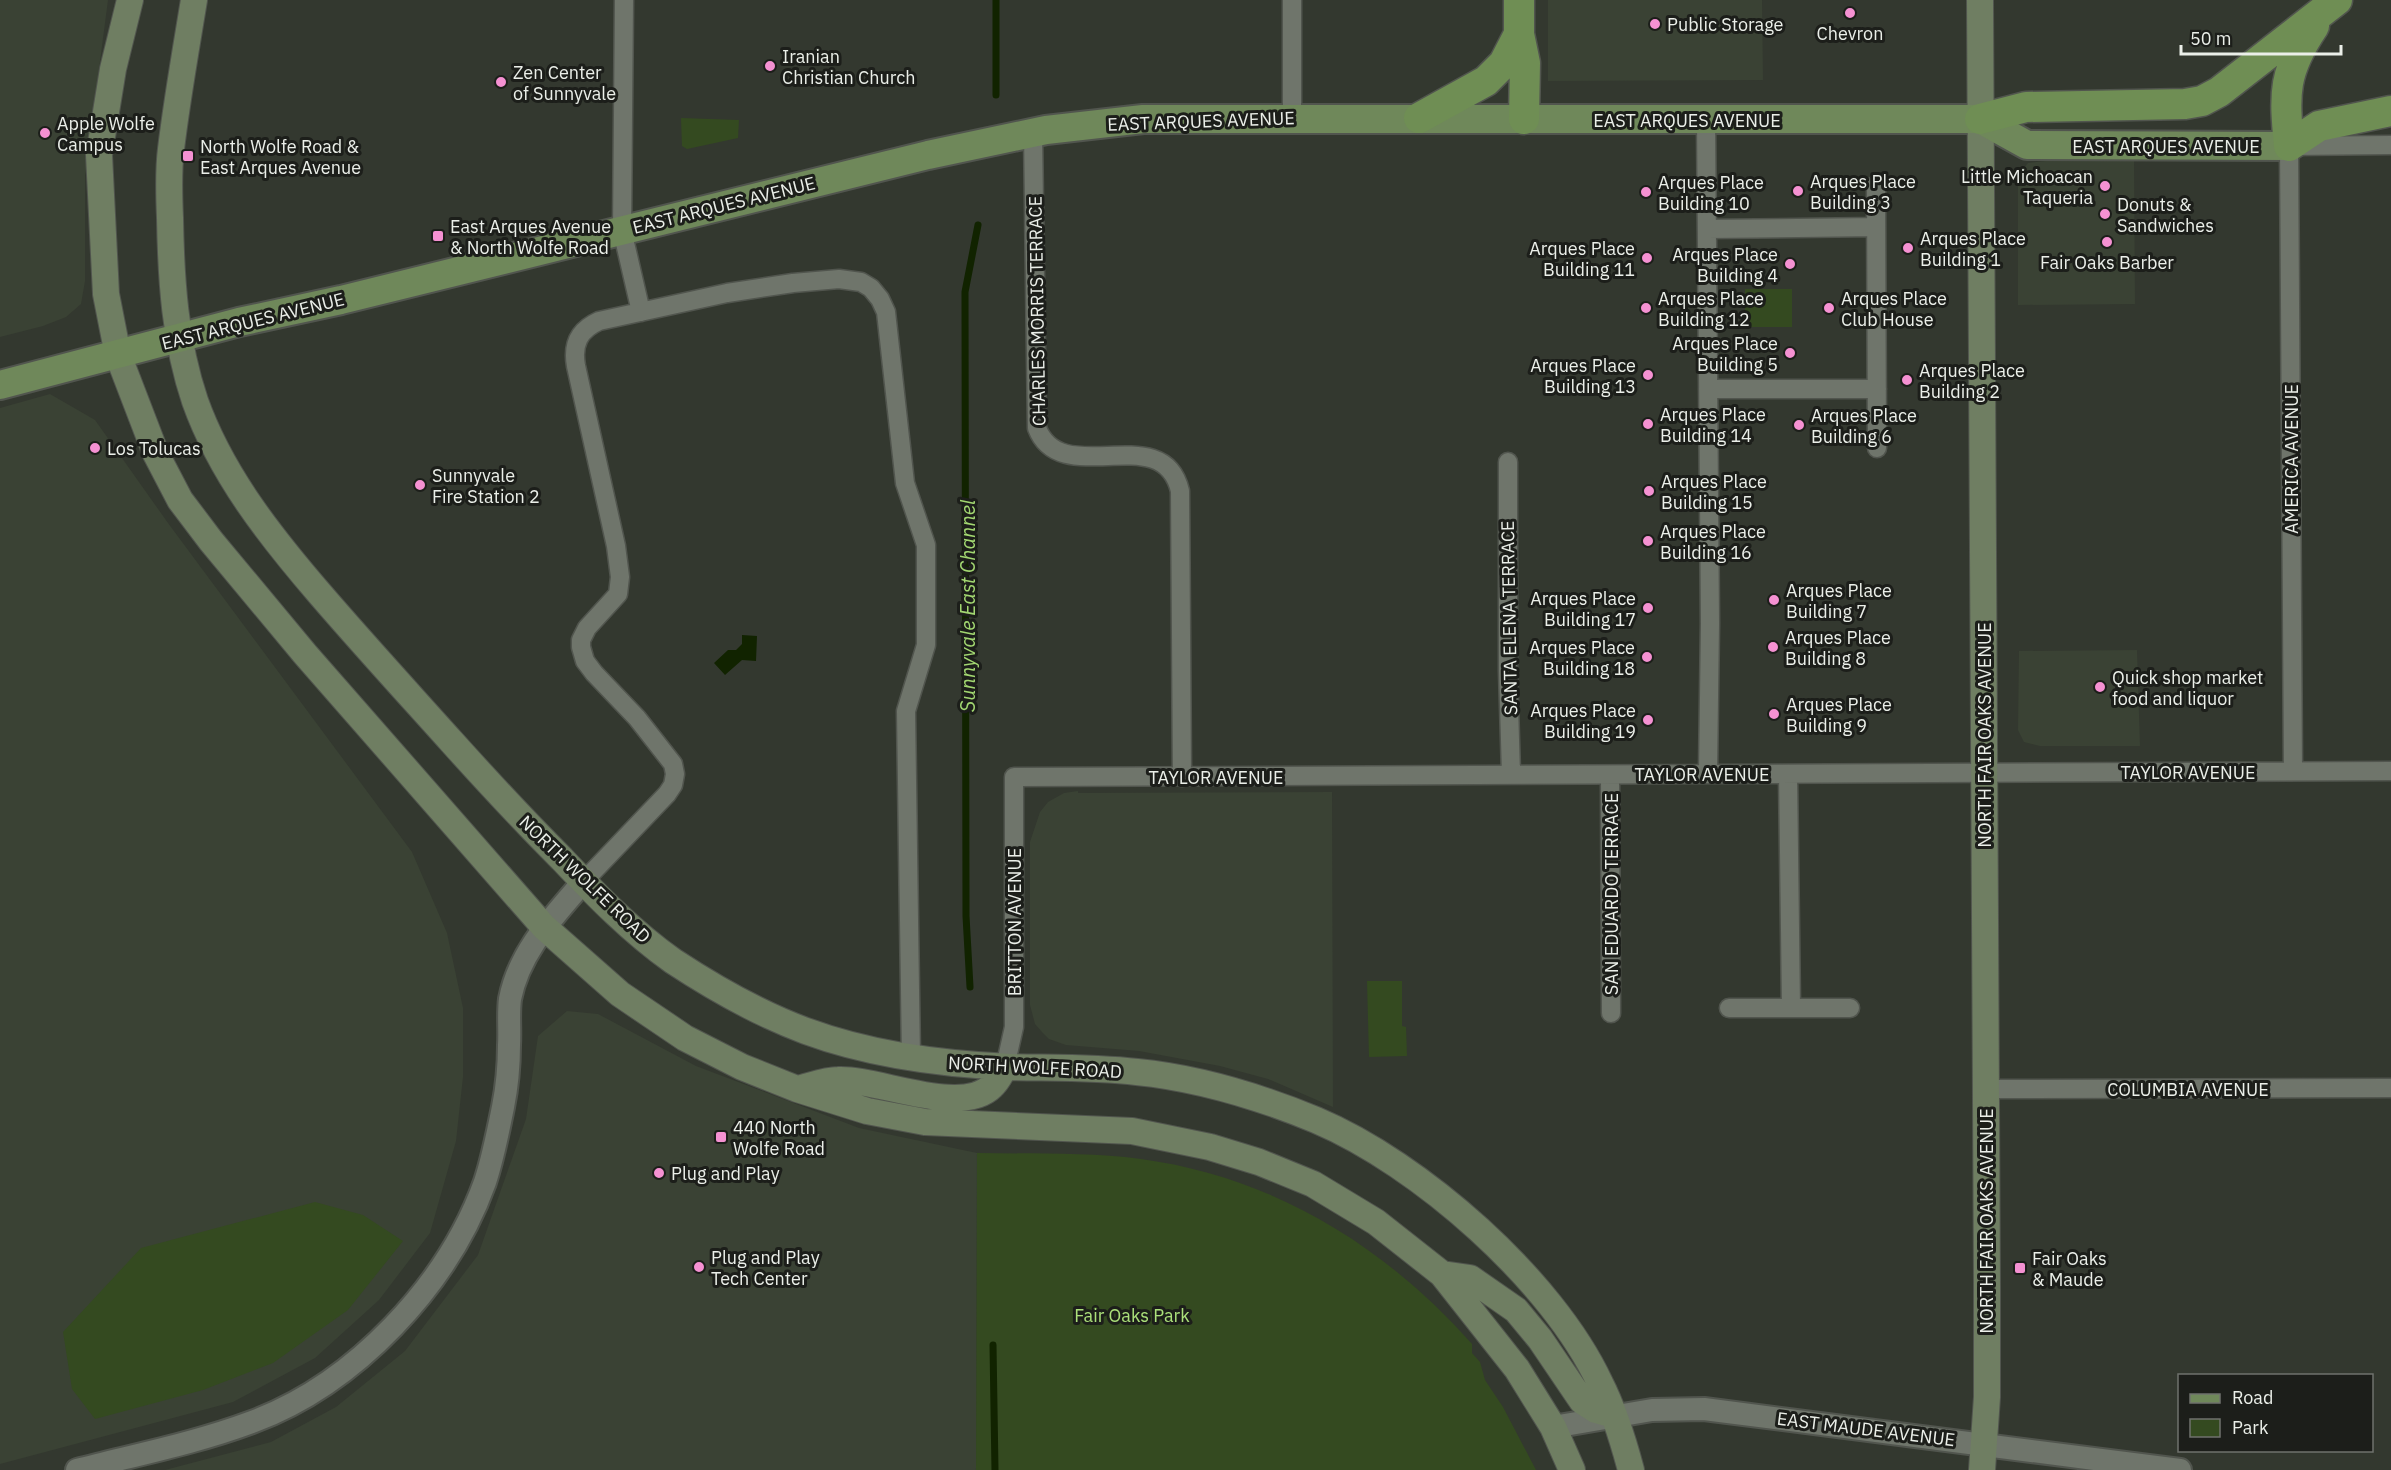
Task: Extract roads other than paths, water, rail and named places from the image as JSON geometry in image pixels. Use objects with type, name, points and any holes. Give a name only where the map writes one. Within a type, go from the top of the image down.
[{"type":"highway","points":[[1519,0],[1519,34],[1525,63],[1524,119]]},
{"type":"highway","points":[[1980,119],[2026,107],[2185,104],[2202,101],[2219,92],[2331,4]]},
{"type":"highway","points":[[2331,4],[2298,52],[2287,82],[2285,105],[2289,146],[2319,126],[2391,111]]},
{"type":"highway","points":[[1419,118],[1486,81],[1504,63],[1519,34]]},
{"type":"main road","points":[[130,0],[113,69],[99,154],[106,294],[118,355],[156,454],[180,500],[211,541],[305,654],[544,927],[620,994],[685,1038],[742,1067],[797,1089],[867,1111],[925,1122],[1132,1131],[1210,1147],[1259,1162],[1313,1184],[1376,1222],[1442,1274],[1517,1369],[1553,1426],[1572,1470]]},
{"type":"main road","name":"NORTH WOLFE ROAD","points":[[194,0],[170,152],[171,272],[179,339],[195,400],[210,437],[253,511],[295,566],[474,766],[584,882],[624,921],[663,953],[727,994],[796,1027],[836,1042],[911,1059],[1005,1067],[1141,1072],[1245,1095],[1314,1119],[1336,1130],[1418,1180],[1489,1238],[1531,1282],[1572,1335],[1599,1378],[1614,1415],[1631,1470]]},
{"type":"main road","name":"NORTH FAIR OAKS AVENUE","points":[[1980,0],[1987,1344],[1982,1470]]},
{"type":"main road","name":"EAST ARQUES AVENUE","points":[[0,386],[239,322],[341,300],[928,155],[1033,132],[1143,119],[1980,119],[2027,144],[2289,146]]},
{"type":"main road","points":[[797,1089],[838,1080],[902,1092],[960,1098],[976,1095],[991,1087],[1005,1067]]},
{"type":"main road","points":[[1442,1274],[1470,1278],[1516,1310],[1540,1339],[1582,1401],[1596,1410],[1614,1415]]},
{"type":"street","points":[[624,0],[622,230],[641,312]]},
{"type":"street","points":[[1292,0],[1292,118]]},
{"type":"street","points":[[1706,120],[1710,623],[1708,773]]},
{"type":"street","name":"CHARLES MORRIS TERRACE","points":[[1033,132],[1037,428],[1044,442],[1063,454],[1141,456],[1157,460],[1177,478],[1180,491],[1182,777]]},
{"type":"street","name":"EAST ARQUES AVENUE","points":[[2289,146],[2391,145]]},
{"type":"street","name":"AMERICA AVENUE","points":[[2289,146],[2293,771]]},
{"type":"street","points":[[1876,185],[1877,448]]},
{"type":"street","points":[[1707,229],[1876,227]]},
{"type":"street","points":[[77,1470],[252,1422],[292,1403],[336,1376],[385,1336],[423,1290],[458,1241],[484,1183],[496,1143],[504,1101],[509,1056],[510,1000],[518,972],[544,927],[674,785],[673,764],[667,755],[637,718],[594,673],[585,661],[581,647],[587,628],[618,594],[621,577],[576,366],[576,342],[585,329],[592,325],[727,293],[839,279],[861,282],[871,288],[883,305],[902,444],[905,483],[926,545],[927,640],[906,711],[911,1059]]},
{"type":"street","points":[[1708,389],[1877,389]]},
{"type":"street","name":"SANTA ELENA TERRACE","points":[[1508,462],[1508,671],[1511,774]]},
{"type":"street","name":"TAYLOR AVENUE","points":[[1014,777],[2391,771]]},
{"type":"street","points":[[1788,774],[1791,1008]]},
{"type":"street","name":"SAN EDUARDO TERRACE","points":[[1610,775],[1611,1013]]},
{"type":"street","name":"BRITTON AVENUE","points":[[1005,1067],[1014,1027],[1014,777]]},
{"type":"street","points":[[1729,1008],[1850,1008]]},
{"type":"street","name":"COLUMBIA AVENUE","points":[[1985,1089],[2391,1088]]},
{"type":"street","name":"EAST MAUDE AVENUE","points":[[1553,1426],[1652,1410],[1704,1409],[2180,1470]]},
{"type":"waterway","name":"Sunnyvale East Channel","points":[[996,0],[996,95]]},
{"type":"waterway","name":"Sunnyvale East Channel","points":[[970,987],[966,916],[965,292],[978,225]]},
{"type":"waterway","name":"Sunnyvale East Channel","points":[[993,1345],[995,1470]]},
{"type":"place","name":"Chevron","points":[[1850,13]]},
{"type":"place","name":"Public Storage","points":[[1655,24]]},
{"type":"place","name":"Iranian Christian Church","points":[[770,66]]},
{"type":"place","name":"Zen Center of Sunnyvale","points":[[501,82]]},
{"type":"place","name":"Apple Wolfe Campus","points":[[45,133]]},
{"type":"place","name":"North Wolfe Road & East Arques Avenue","points":[[188,156]]},
{"type":"place","name":"Little Michoacan Taqueria","points":[[2105,186]]},
{"type":"place","name":"Arques Place Building 3","points":[[1798,191]]},
{"type":"place","name":"Arques Place Building 10","points":[[1646,192]]},
{"type":"place","name":"Donuts & Sandwiches","points":[[2105,214]]},
{"type":"place","name":"East Arques Avenue & North Wolfe Road","points":[[438,236]]},
{"type":"place","name":"Fair Oaks Barber","points":[[2107,242]]},
{"type":"place","name":"Arques Place Building 1","points":[[1908,248]]},
{"type":"place","name":"Arques Place Building 11","points":[[1647,258]]},
{"type":"place","name":"Arques Place Building 4","points":[[1790,264]]},
{"type":"place","name":"Arques Place Building 12","points":[[1646,308]]},
{"type":"place","name":"Arques Place Club House","points":[[1829,308]]},
{"type":"place","name":"Arques Place Building 5","points":[[1790,353]]},
{"type":"place","name":"Arques Place Building 13","points":[[1648,375]]},
{"type":"place","name":"Arques Place Building 2","points":[[1907,380]]},
{"type":"place","name":"Arques Place Building 14","points":[[1648,424]]},
{"type":"place","name":"Arques Place Building 6","points":[[1799,425]]},
{"type":"place","name":"Los Tolucas","points":[[95,448]]},
{"type":"place","name":"Sunnyvale Fire Station 2","points":[[420,485]]},
{"type":"place","name":"Arques Place Building 15","points":[[1649,491]]},
{"type":"place","name":"Arques Place Building 16","points":[[1648,541]]},
{"type":"place","name":"Arques Place Building 7","points":[[1774,600]]},
{"type":"place","name":"Arques Place Building 17","points":[[1648,608]]},
{"type":"place","name":"Arques Place Building 8","points":[[1773,647]]},
{"type":"place","name":"Arques Place Building 18","points":[[1647,657]]},
{"type":"place","name":"Quick shop market food and liquor","points":[[2100,687]]},
{"type":"place","name":"Arques Place Building 9","points":[[1774,714]]},
{"type":"place","name":"Arques Place Building 19","points":[[1648,720]]},
{"type":"place","name":"440 North Wolfe Road","points":[[721,1137]]},
{"type":"place","name":"Plug and Play","points":[[659,1173]]},
{"type":"place","name":"Plug and Play Tech Center","points":[[699,1267]]},
{"type":"place","name":"Fair Oaks & Maude","points":[[2020,1268]]},
{"type":"park label","name":"Fair Oaks Park","points":[[1132,1315]]}]
